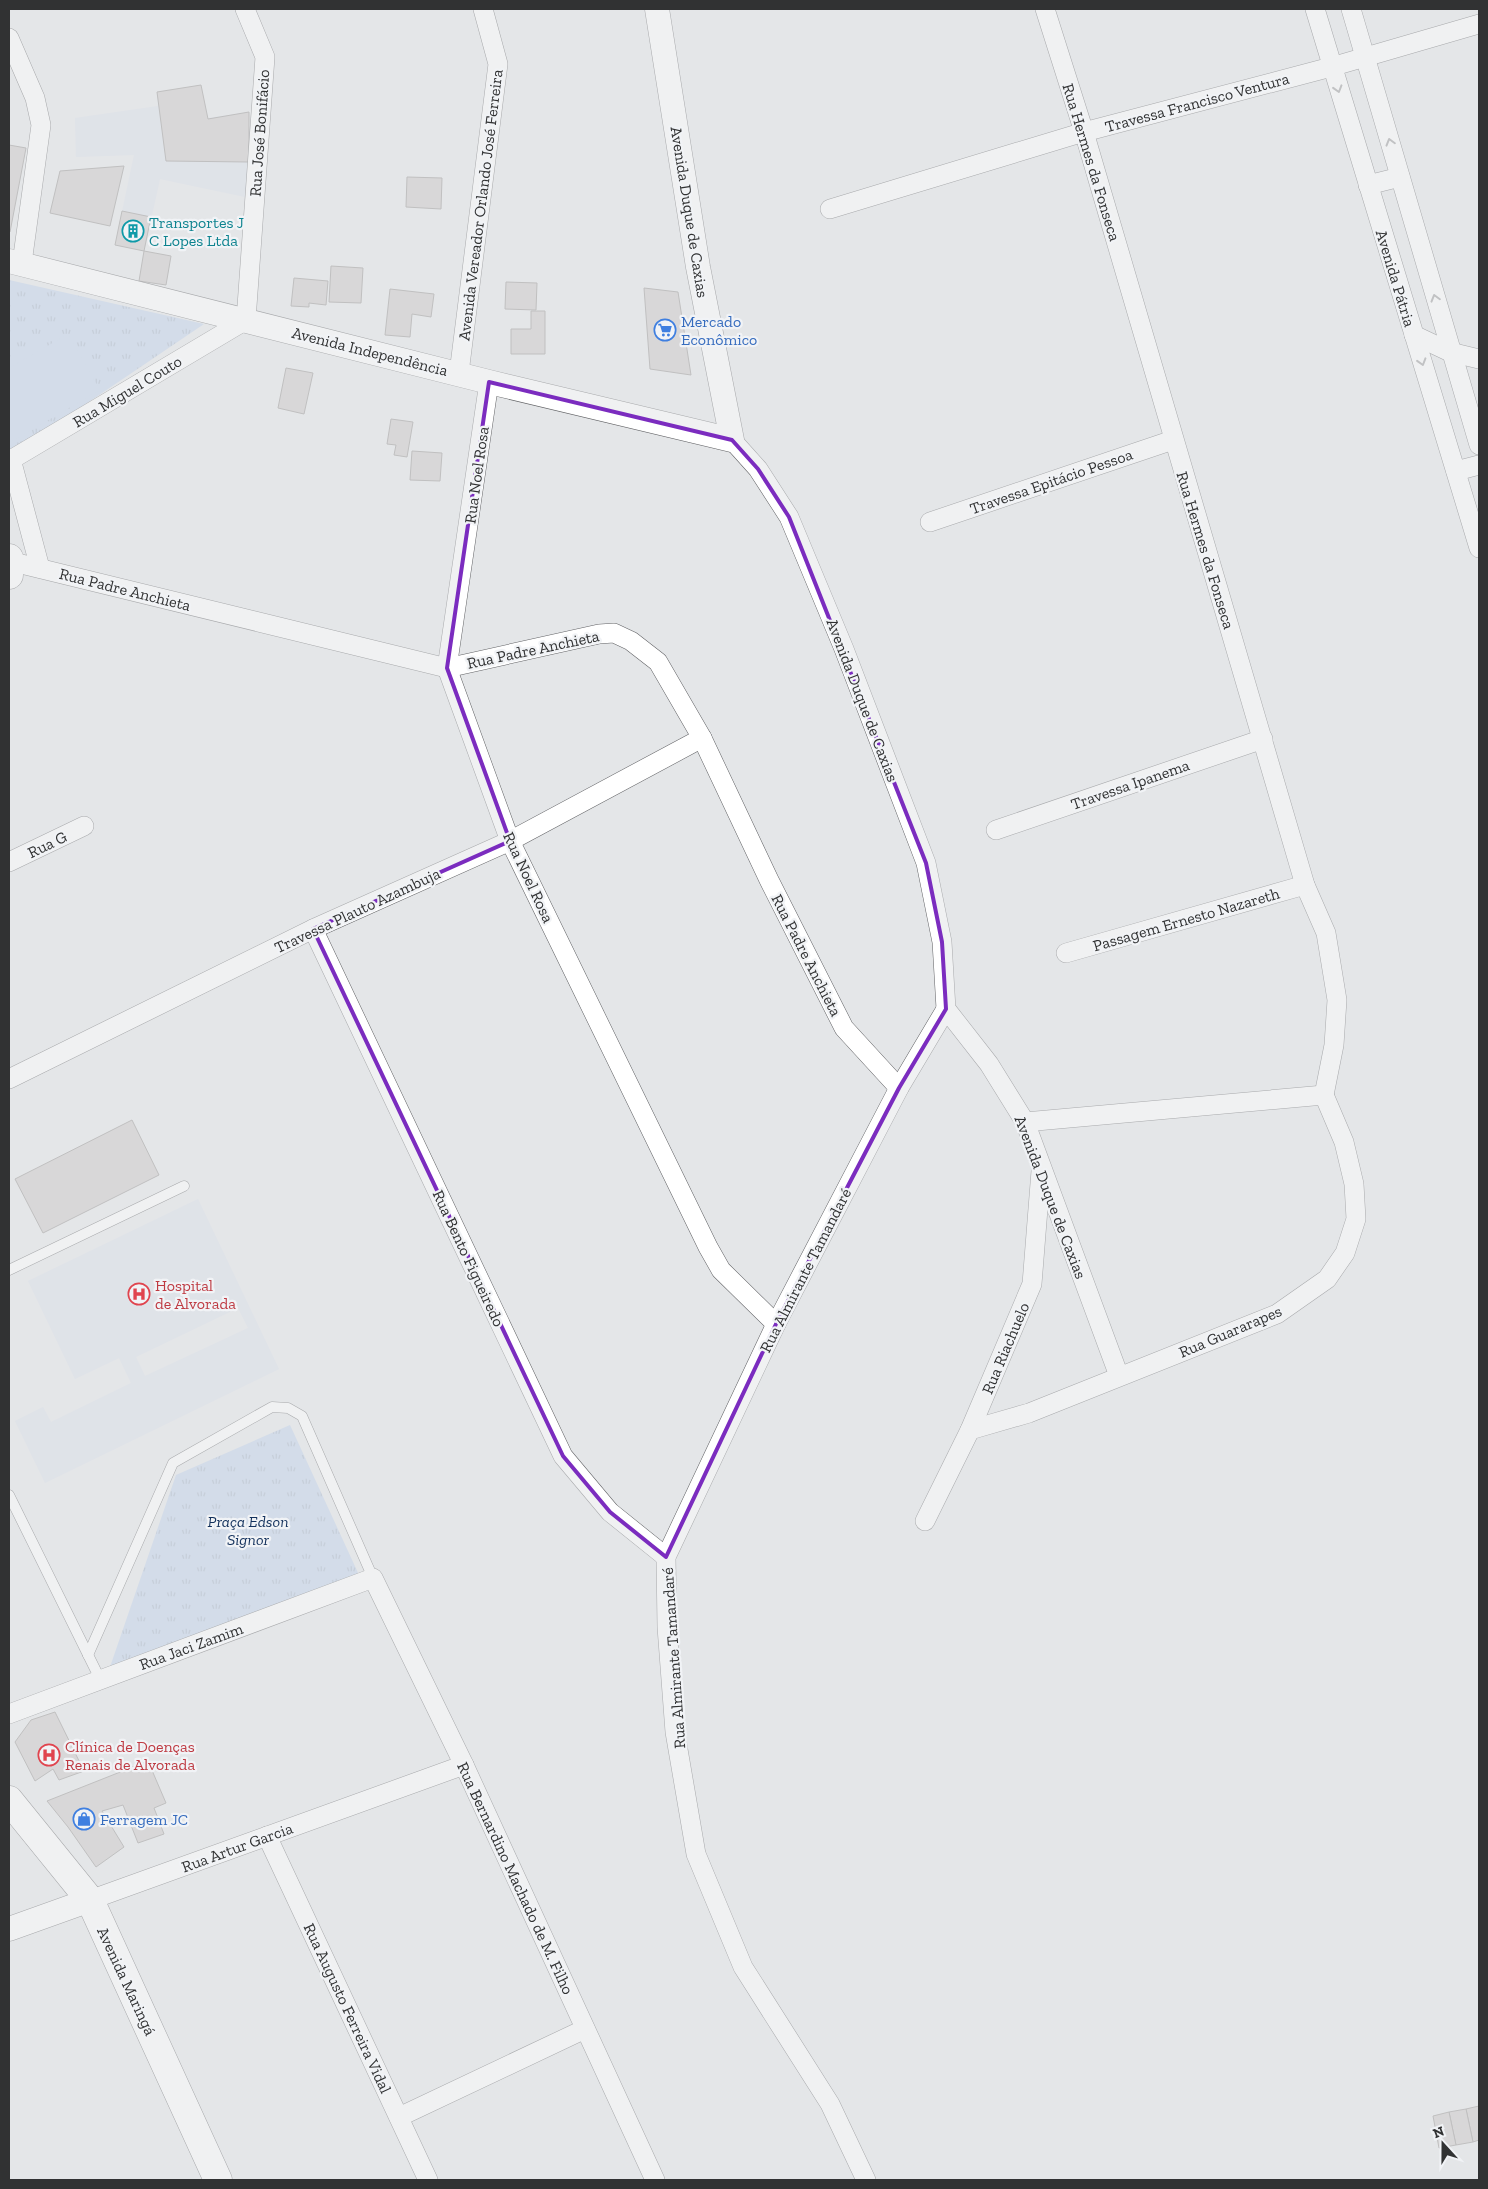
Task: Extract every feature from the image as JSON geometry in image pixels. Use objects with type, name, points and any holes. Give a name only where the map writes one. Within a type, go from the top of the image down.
[{"type":"main road","points":[[9,560],[9,575]]},
{"type":"main road","name":"Avenida Maringá","points":[[9,1800],[90,1900],[218,2180]]},
{"type":"street","name":"Rua José Bonifácio","points":[[245,9],[265,57],[246,320]]},
{"type":"street","name":"Avenida Vereador Orlando José Ferreira","points":[[459,373],[498,64],[483,9]]},
{"type":"street","name":"Avenida Duque de Caxias","points":[[657,9],[698,267],[732,440],[758,468],[789,516],[847,658],[926,863],[942,942],[946,1009],[989,1064],[1025,1122],[1119,1376]]},
{"type":"street","name":"Rua Hermes da Fonseca","points":[[1045,9],[1084,132],[1305,885],[1326,933],[1337,1000],[1334,1045],[1324,1095]]},
{"type":"street","name":"Avenida Pátria","points":[[1315,9],[1331,67],[1479,548]]},
{"type":"street","name":"Avenida Pátria","points":[[1351,9],[1450,352],[1479,445]]},
{"type":"street","name":"Travessa Francisco Ventura","points":[[830,209],[1084,132],[1331,67],[1479,24]]},
{"type":"street","points":[[9,38],[36,98],[41,125],[16,262]]},
{"type":"street","points":[[1368,185],[1400,177]]},
{"type":"street","name":"Avenida Independência","points":[[16,262],[490,382],[732,440]]},
{"type":"street","name":"Rua Miguel Couto","points":[[10,460],[246,320]]},
{"type":"street","points":[[1414,335],[1450,352],[1479,360]]},
{"type":"street","name":"Rua Noel Rosa","points":[[490,382],[447,668],[510,841],[708,1248],[722,1270],[776,1324]]},
{"type":"street","name":"Travessa Epitácio Pessoa","points":[[930,522],[1173,440]]},
{"type":"street","points":[[10,460],[40,568]]},
{"type":"street","points":[[1456,471],[1479,465]]},
{"type":"street","name":"Rua Padre Anchieta","points":[[9,560],[447,668],[599,634],[614,633],[631,641],[658,662],[702,738],[769,880],[844,1028],[899,1088]]},
{"type":"street","name":"Travessa Plauto Azambuja","points":[[9,1079],[313,929],[510,841],[702,738]]},
{"type":"street","name":"Travessa Ipanema","points":[[996,830],[1263,739]]},
{"type":"street","name":"Rua G","points":[[9,862],[84,826]]},
{"type":"street","name":"Passagem Ernesto Nazareth","points":[[1066,953],[1305,885]]},
{"type":"street","name":"Rua Bento Figueiredo","points":[[313,929],[563,1456],[610,1512],[666,1557]]},
{"type":"street","name":"Rua Almirante Tamandaré","points":[[866,2180],[830,2104],[743,1967],[696,1854],[675,1732],[667,1627],[666,1557],[776,1324],[899,1088],[946,1009]]},
{"type":"street","points":[[1025,1122],[1324,1095]]},
{"type":"street","name":"Rua Guararapes","points":[[970,1430],[1029,1413],[1277,1314],[1327,1279],[1345,1253],[1356,1219],[1354,1184],[1344,1142],[1324,1095]]},
{"type":"street","name":"Rua Riachuelo","points":[[925,1521],[970,1430],[1032,1284],[1041,1163]]},
{"type":"street","name":"Rua Jaci Zamim","points":[[9,1714],[373,1578]]},
{"type":"street","name":"Rua Bernardino Machado de M. Filho","points":[[373,1578],[464,1765],[654,2180]]},
{"type":"street","name":"Rua Artur Garcia","points":[[9,1928],[464,1765]]},
{"type":"street","name":"Rua Augusto Ferreira Vidal","points":[[267,1836],[428,2180]]},
{"type":"street","points":[[399,2117],[585,2029]]},
{"type":"lane","points":[[9,1270],[184,1186]]},
{"type":"lane","points":[[88,1655],[173,1463],[272,1407],[288,1408],[302,1416],[373,1578]]},
{"type":"lane","points":[[9,1495],[100,1679]]},
{"type":"highlighted area","points":[[489,382],[732,440],[758,469],[789,517],[926,863],[942,942],[946,1009],[899,1088],[776,1324],[666,1557],[610,1512],[563,1456],[313,929],[510,841],[447,668]]},
{"type":"shaded area","name":"Transportes J C Lopes Ltda","points":[[201,85],[208,118],[249,112],[249,162],[245,197],[160,179],[144,251],[115,245],[134,155],[76,157],[75,118],[158,106],[157,92]]},
{"type":"shaded area","name":"Hospital de Alvorada","points":[[198,1199],[279,1369],[45,1483],[15,1421],[43,1407],[51,1422],[131,1383],[119,1358],[75,1379],[28,1281]],"holes":[[[238,1308],[248,1328],[145,1376],[136,1357]]]},
{"type":"green space","points":[[9,280],[204,324],[9,456]]},
{"type":"green space","points":[[68,334],[100,390],[9,443],[9,368]]},
{"type":"green space","name":"Praça Edson Signor","points":[[290,1425],[359,1575],[110,1667],[176,1475]]},
{"type":"building","points":[[201,85],[208,119],[249,112],[249,162],[166,161],[157,92]]},
{"type":"building","points":[[9,145],[26,148],[10,232],[9,231]]},
{"type":"building","points":[[124,166],[110,226],[50,213],[60,171]]},
{"type":"building","points":[[407,177],[442,178],[441,209],[406,207]]},
{"type":"building","name":"Transportes J C Lopes Ltda","points":[[122,211],[151,217],[144,251],[115,245]]},
{"type":"building","points":[[144,251],[171,256],[166,285],[139,281]]},
{"type":"building","points":[[331,266],[363,268],[361,303],[329,302]]},
{"type":"building","points":[[294,278],[328,281],[326,305],[309,303],[309,307],[291,306]]},
{"type":"building","points":[[506,282],[537,283],[536,310],[505,309]]},
{"type":"building","name":"Mercado Econômico","points":[[644,288],[678,292],[691,375],[650,369]]},
{"type":"building","points":[[390,289],[434,294],[431,317],[412,314],[410,337],[385,335]]},
{"type":"building","points":[[531,311],[545,311],[545,354],[511,354],[511,329],[531,329]]},
{"type":"building","points":[[286,368],[313,373],[304,414],[278,408]]},
{"type":"building","points":[[391,419],[413,422],[407,457],[394,455],[396,445],[387,444]]},
{"type":"building","points":[[412,451],[442,453],[440,481],[410,480]]},
{"type":"building","points":[[132,1120],[159,1175],[43,1233],[15,1179]]},
{"type":"building","name":"Clínica de Doenças Renais de Alvorada","points":[[55,1712],[84,1771],[59,1780],[53,1769],[35,1781],[15,1742],[31,1720]]},
{"type":"building","name":"Ferragem JC","points":[[148,1761],[166,1803],[154,1808],[164,1834],[138,1843],[123,1805],[102,1811],[124,1847],[96,1867],[47,1801]]},
{"type":"building","points":[[1479,2106],[1479,2140],[1473,2142],[1466,2109]]},
{"type":"building","points":[[1466,2109],[1473,2142],[1456,2145],[1449,2112]]},
{"type":"building","points":[[1449,2112],[1456,2145],[1439,2148],[1433,2116]]},
{"type":"place","name":"Transportes J C Lopes Ltda","points":[[133,231]]},
{"type":"place","name":"Mercado Econômico","points":[[665,330]]},
{"type":"place","name":"Hospital de Alvorada","points":[[139,1294]]},
{"type":"place","name":"Clínica de Doenças Renais de Alvorada","points":[[49,1755]]},
{"type":"place","name":"Ferragem JC","points":[[84,1819]]}]
